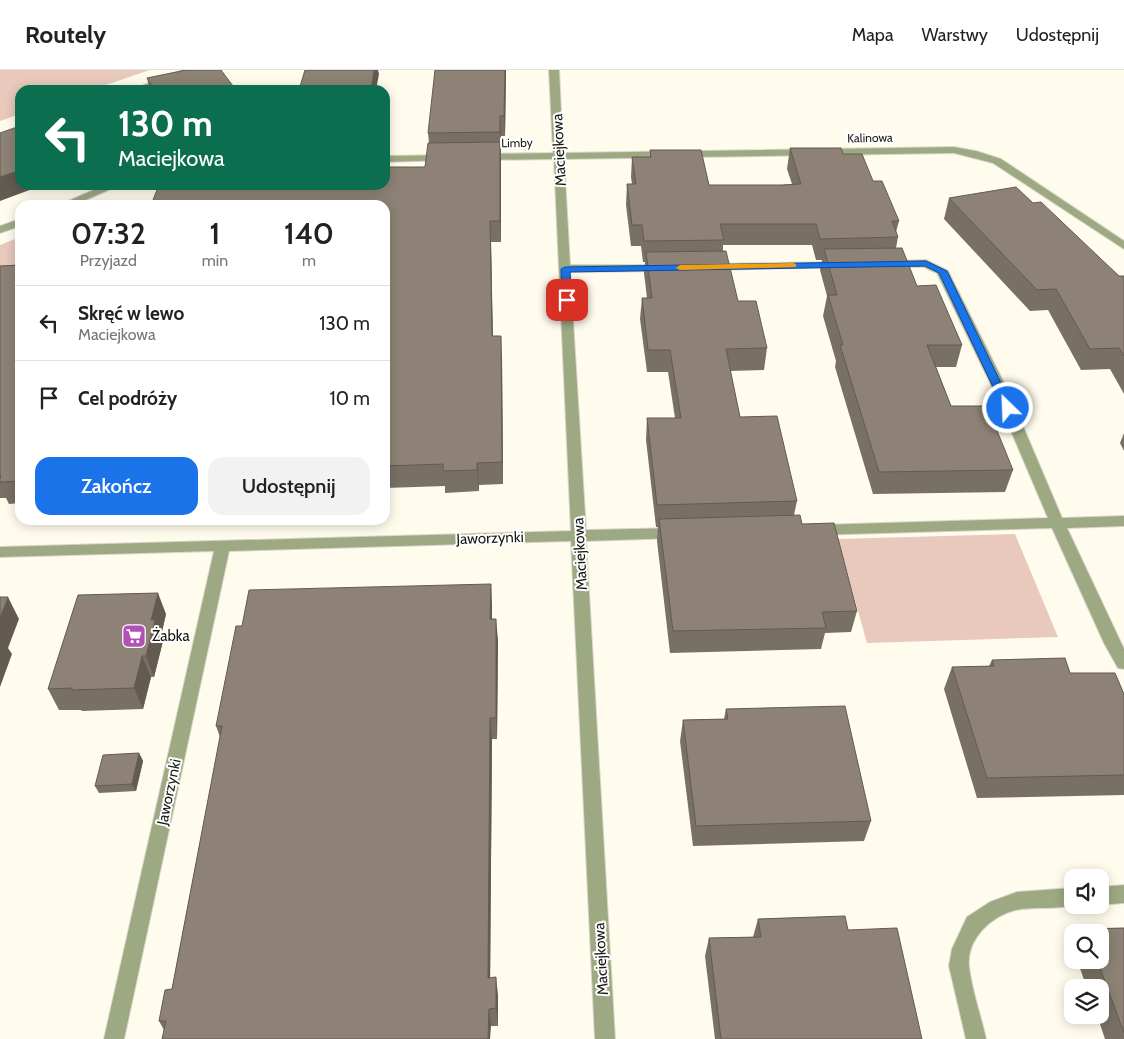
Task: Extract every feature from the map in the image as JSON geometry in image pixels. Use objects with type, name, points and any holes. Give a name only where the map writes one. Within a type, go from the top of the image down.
[{"type":"street","points":[[150,85],[192,70]]},
{"type":"street","name":"Maciejkowa","points":[[554,70],[577,477],[578,535],[605,1039]]},
{"type":"street","name":"Kalinowa","points":[[559,155],[916,150],[972,152],[997,161],[1124,246]]},
{"type":"street","name":"Limby","points":[[390,159],[559,155]]},
{"type":"street","points":[[77,200],[102,190]]},
{"type":"street","points":[[0,230],[15,224]]},
{"type":"street","points":[[878,264],[926,263],[942,271],[1001,391],[1057,523],[1112,643],[1124,663]]},
{"type":"street","points":[[695,267],[849,265]]},
{"type":"street","points":[[565,269],[676,268]]},
{"type":"street","points":[[801,530],[1124,521]]},
{"type":"street","name":"Jaworzynki","points":[[0,552],[696,532]]},
{"type":"street","name":"Jaworzynki","points":[[114,1039],[223,546]]},
{"type":"street","points":[[1109,895],[1124,894]]},
{"type":"street","points":[[976,1039],[958,966],[962,948],[974,923],[997,908],[1017,901],[1064,898]]},
{"type":"shaded area","points":[[0,70],[150,70],[106,85],[15,85],[15,116],[0,121]]},
{"type":"shaded area","points":[[15,239],[15,268],[0,269],[0,245]]},
{"type":"shaded area","points":[[1015,534],[1058,637],[867,643],[838,539]]},
{"type":"building","points":[[186,70],[221,70],[232,85],[151,85],[147,78]]},
{"type":"building","points":[[305,70],[374,70],[372,85],[300,85]]},
{"type":"building","points":[[435,70],[505,70],[504,116],[500,116],[500,132],[428,133]]},
{"type":"building","points":[[15,128],[15,172],[0,177],[0,133]]},
{"type":"building","points":[[500,142],[500,221],[490,221],[492,336],[501,336],[502,462],[477,463],[477,470],[443,471],[443,464],[390,466],[390,200],[153,200],[157,190],[390,190],[390,167],[425,167],[428,143]]},
{"type":"building","points":[[790,148],[841,148],[843,154],[862,154],[873,181],[882,181],[899,221],[892,221],[898,237],[820,239],[816,224],[720,224],[724,240],[644,241],[642,225],[632,225],[627,184],[636,184],[632,157],[651,157],[650,150],[701,150],[709,185],[801,184]]},
{"type":"building","points":[[1016,187],[1033,203],[1041,202],[1119,276],[1124,276],[1124,356],[1119,348],[1090,349],[1056,289],[1037,290],[949,198]]},
{"type":"building","points":[[902,248],[917,286],[936,285],[962,345],[927,345],[951,406],[987,406],[1013,470],[879,472],[840,345],[843,345],[828,295],[837,295],[824,249]]},
{"type":"building","points":[[726,251],[738,301],[756,301],[767,348],[726,349],[740,417],[777,416],[797,501],[657,505],[647,418],[681,418],[670,350],[648,350],[642,298],[652,298],[646,252]]},
{"type":"building","points":[[15,265],[15,481],[0,482],[1,476],[0,266]]},
{"type":"building","points":[[800,515],[802,524],[834,523],[857,611],[822,612],[826,628],[673,631],[659,519]]},
{"type":"building","points":[[491,584],[490,619],[496,619],[496,718],[490,718],[488,978],[496,977],[496,1008],[489,1009],[488,1039],[162,1039],[166,1021],[159,1021],[165,990],[172,989],[222,726],[216,726],[236,626],[242,626],[249,590]]},
{"type":"building","points":[[158,593],[151,620],[155,620],[146,656],[142,656],[134,688],[48,689],[78,595]]},
{"type":"building","points":[[0,597],[8,597],[0,618]]},
{"type":"building","points":[[1065,658],[1070,673],[1115,673],[1124,694],[1124,775],[987,778],[952,667],[994,666],[992,660]]},
{"type":"building","points":[[845,706],[871,821],[696,826],[683,720],[728,719],[726,709]]},
{"type":"building","points":[[139,753],[132,784],[95,786],[103,755]]},
{"type":"building","points":[[845,916],[848,930],[897,928],[922,1039],[721,1039],[709,938],[761,937],[758,919]]},
{"type":"building","points":[[1109,928],[1124,928],[1124,1033],[1109,992],[1109,979],[1104,979],[1100,969],[1109,969]]},
{"type":"slow traffic","points":[[680,268],[793,266]]},
{"type":"place","name":"Żabka","points":[[134,636]]},
{"type":"route","points":[[567,300],[565,269],[926,263],[936,266],[942,271],[1008,408]]}]
